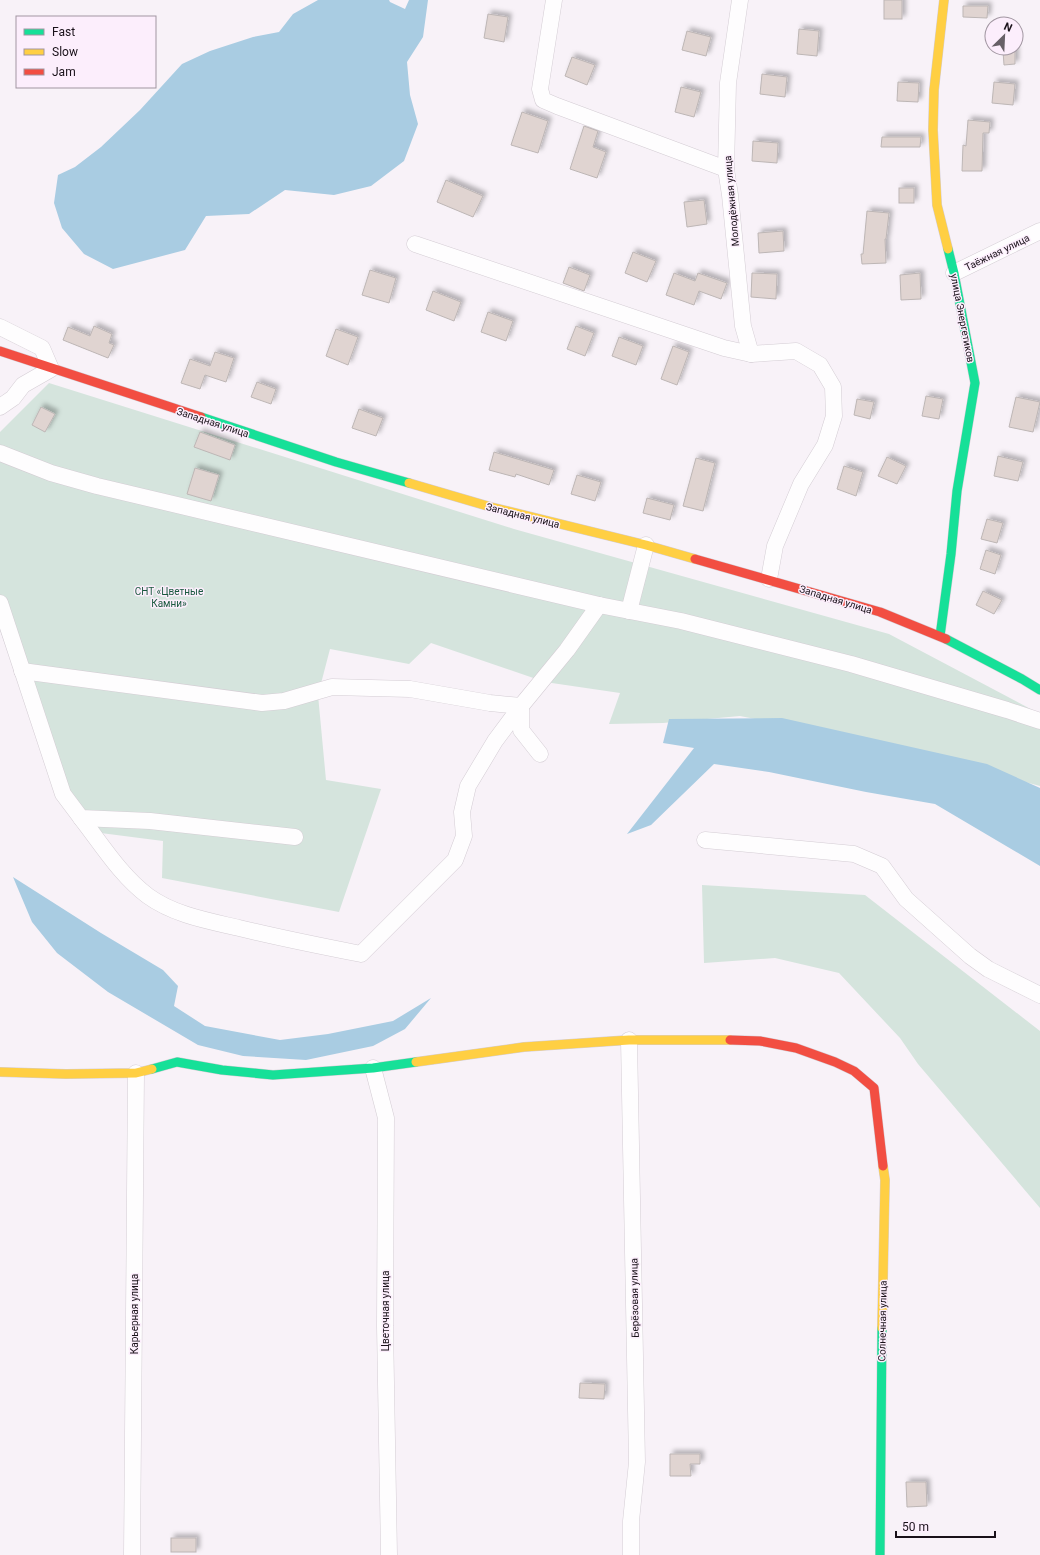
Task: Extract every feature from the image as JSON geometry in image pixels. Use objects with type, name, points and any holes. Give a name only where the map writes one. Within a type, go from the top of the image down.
[{"type":"street","points":[[554,0],[540,89],[543,100],[726,169]]},
{"type":"street","name":"Молодёжная улица","points":[[740,0],[728,83],[726,169],[731,203],[743,326],[751,354]]},
{"type":"street","name":"улица Энергетиков","points":[[940,636],[952,554],[957,491],[975,383],[954,273],[937,205],[933,130],[934,90],[944,0]]},
{"type":"street","name":"Таёжная улица","points":[[954,273],[1040,231]]},
{"type":"street","points":[[415,244],[724,348],[751,354],[796,351],[820,365],[833,387],[834,416],[825,445],[801,484],[776,546],[768,578]]},
{"type":"street","points":[[0,327],[42,348],[51,369],[23,385],[1,412]]},
{"type":"street","name":"Западная улица","points":[[0,351],[336,462],[491,507],[646,545],[768,578],[880,612],[940,636],[1040,690]]},
{"type":"street","points":[[0,453],[51,472],[97,486],[599,605],[681,621],[851,664],[1040,721]]},
{"type":"street","points":[[629,611],[646,545]]},
{"type":"street","points":[[0,603],[63,794],[128,879],[149,896],[170,909],[302,943],[361,954],[455,860],[464,836],[462,812],[468,786],[495,741],[521,706],[567,650],[599,605]]},
{"type":"street","points":[[22,671],[262,703],[284,701],[332,687],[410,689],[490,703],[521,706]]},
{"type":"street","points":[[521,706],[521,730],[540,754]]},
{"type":"street","points":[[81,818],[150,820],[296,837]]},
{"type":"street","points":[[705,840],[854,854],[882,866],[906,899],[970,956],[988,969],[1040,996]]},
{"type":"street","points":[[0,1072],[66,1074],[136,1073],[177,1062],[222,1070],[273,1075],[373,1068],[524,1047],[629,1040]]},
{"type":"street","name":"Солнечная улица","points":[[629,1040],[760,1041],[796,1048],[835,1062],[854,1071],[874,1088],[885,1180],[881,1380],[880,1555]]},
{"type":"street","name":"Берёзовая улица","points":[[629,1040],[637,1462],[630,1521],[631,1555]]},
{"type":"street","name":"Цветочная улица","points":[[373,1068],[386,1118],[385,1326],[389,1555]]},
{"type":"street","name":"Карьерная улица","points":[[132,1555],[136,1073]]},
{"type":"green space","name":"СНТ «Цветные Камни»","points":[[49,383],[514,529],[889,634],[1040,714],[1040,786],[897,747],[740,716],[663,723],[609,724],[620,693],[545,682],[431,643],[409,664],[330,649],[318,695],[326,780],[381,789],[339,912],[162,878],[163,841],[93,832],[35,728],[0,630],[0,432]]},
{"type":"green space","points":[[702,885],[865,895],[1040,1031],[1040,1208],[918,1064],[900,1038],[839,973],[775,958],[704,963]]},
{"type":"water","points":[[318,0],[389,0],[390,2],[405,9],[409,0],[428,0],[423,37],[407,62],[410,95],[418,124],[404,161],[371,186],[334,195],[285,190],[249,214],[206,216],[185,250],[113,269],[84,254],[62,228],[54,203],[58,175],[75,167],[101,147],[140,110],[182,64],[210,51],[253,37],[279,32],[293,14]]},
{"type":"water","points":[[782,718],[987,764],[1040,788],[1040,866],[935,804],[866,792],[769,772],[714,764],[651,825],[627,834],[694,748],[663,743],[669,719]]},
{"type":"water","points":[[13,877],[101,933],[163,970],[178,986],[174,1006],[205,1026],[280,1040],[328,1034],[393,1021],[431,998],[405,1029],[373,1046],[306,1060],[243,1056],[198,1045],[108,992],[57,953],[32,922]]},
{"type":"building","points":[[884,0],[902,0],[902,19],[884,19]]},
{"type":"building","points":[[963,6],[988,6],[987,16],[984,16],[984,18],[963,17]]},
{"type":"building","points":[[488,14],[508,17],[504,42],[484,38]]},
{"type":"building","points":[[799,29],[819,31],[817,56],[797,54]]},
{"type":"building","points":[[687,31],[711,37],[706,56],[682,50]]},
{"type":"building","points":[[1003,56],[1015,56],[1015,64],[1004,65]]},
{"type":"building","points":[[572,57],[595,65],[587,85],[565,76]]},
{"type":"building","points":[[762,74],[787,77],[785,97],[760,94]]},
{"type":"building","points":[[898,82],[919,83],[918,102],[897,101]]},
{"type":"building","points":[[994,82],[1015,84],[1013,105],[992,103]]},
{"type":"building","points":[[681,87],[701,92],[694,117],[675,112]]},
{"type":"building","points":[[522,112],[548,121],[538,153],[511,145]]},
{"type":"building","points":[[968,120],[990,122],[989,133],[983,133],[982,171],[962,171],[963,145],[966,146]]},
{"type":"building","points":[[584,126],[598,131],[593,147],[606,152],[597,178],[570,169]]},
{"type":"building","points":[[882,137],[921,137],[920,147],[881,147]]},
{"type":"building","points":[[753,141],[778,143],[777,163],[752,161]]},
{"type":"building","points":[[446,180],[483,196],[473,217],[437,202]]},
{"type":"building","points":[[899,188],[914,188],[914,203],[899,203]]},
{"type":"building","points":[[704,200],[707,224],[687,227],[684,202]]},
{"type":"building","points":[[867,211],[889,213],[885,239],[886,263],[862,264],[861,254],[863,254]]},
{"type":"building","points":[[783,231],[784,251],[759,253],[758,233]]},
{"type":"building","points":[[633,252],[656,261],[647,282],[625,273]]},
{"type":"building","points":[[569,267],[590,275],[584,291],[563,283]]},
{"type":"building","points":[[370,270],[396,278],[389,303],[362,295]]},
{"type":"building","points":[[674,273],[695,281],[698,273],[727,283],[721,299],[699,291],[694,305],[666,295]]},
{"type":"building","points":[[752,273],[777,274],[776,299],[751,297]]},
{"type":"building","points":[[920,273],[921,299],[901,300],[900,275]]},
{"type":"building","points":[[433,291],[461,302],[454,321],[426,310]]},
{"type":"building","points":[[488,312],[513,321],[506,341],[481,332]]},
{"type":"building","points":[[94,326],[112,334],[109,343],[114,345],[108,358],[63,340],[68,327],[90,336]]},
{"type":"building","points":[[576,326],[594,333],[585,356],[567,349]]},
{"type":"building","points":[[336,329],[358,337],[348,365],[326,356]]},
{"type":"building","points":[[619,337],[643,346],[636,365],[612,356]]},
{"type":"building","points":[[673,346],[689,352],[677,385],[661,379]]},
{"type":"building","points":[[215,352],[234,358],[226,382],[205,375],[200,389],[181,383],[190,359],[210,366]]},
{"type":"building","points":[[257,382],[276,389],[271,404],[251,397]]},
{"type":"building","points":[[926,396],[943,399],[939,419],[922,416]]},
{"type":"building","points":[[1016,397],[1040,402],[1033,432],[1009,427]]},
{"type":"building","points":[[857,399],[874,402],[870,419],[854,415]]},
{"type":"building","points":[[41,407],[55,414],[45,432],[32,425]]},
{"type":"building","points":[[359,409],[383,418],[376,436],[352,428]]},
{"type":"building","points":[[200,432],[235,445],[230,460],[194,447]]},
{"type":"building","points":[[494,452],[554,470],[549,485],[516,474],[515,477],[489,470]]},
{"type":"building","points":[[998,456],[1023,462],[1018,481],[994,476]]},
{"type":"building","points":[[887,457],[906,466],[897,484],[878,476]]},
{"type":"building","points":[[696,458],[715,463],[703,511],[683,506]]},
{"type":"building","points":[[844,466],[863,472],[856,496],[837,489]]},
{"type":"building","points":[[195,468],[219,475],[211,501],[187,494]]},
{"type":"building","points":[[577,475],[601,482],[595,501],[571,494]]},
{"type":"building","points":[[647,498],[674,505],[670,520],[643,513]]},
{"type":"building","points":[[987,519],[1003,523],[997,543],[981,539]]},
{"type":"building","points":[[986,550],[1001,555],[995,574],[980,569]]},
{"type":"building","points":[[983,591],[1002,600],[994,614],[976,605]]},
{"type":"building","points":[[580,1383],[605,1384],[604,1399],[579,1398]]},
{"type":"building","points":[[670,1454],[700,1454],[700,1464],[690,1464],[691,1476],[670,1476]]},
{"type":"building","points":[[906,1482],[926,1482],[927,1506],[907,1507]]},
{"type":"building","points":[[171,1538],[196,1538],[196,1552],[171,1552]]},
{"type":"traffic: fast","points":[[940,636],[951,554],[957,491],[975,383],[948,249]]},
{"type":"traffic: fast","points":[[201,417],[336,462],[409,483]]},
{"type":"traffic: fast","points":[[946,639],[1040,690]]},
{"type":"traffic: fast","points":[[152,1069],[177,1062],[222,1070],[273,1075],[373,1068],[416,1062]]},
{"type":"traffic: fast","points":[[880,1555],[882,1328]]},
{"type":"traffic: slow","points":[[944,0],[934,90],[933,130],[937,205],[948,249]]},
{"type":"traffic: slow","points":[[409,483],[491,507],[646,545],[695,559]]},
{"type":"traffic: slow","points":[[416,1062],[524,1047],[629,1040],[730,1040]]},
{"type":"traffic: slow","points":[[0,1072],[66,1074],[136,1073],[152,1069]]},
{"type":"traffic: slow","points":[[882,1328],[885,1180],[883,1166]]},
{"type":"traffic: jam","points":[[0,351],[201,417]]},
{"type":"traffic: jam","points":[[695,559],[880,612],[946,639]]},
{"type":"traffic: jam","points":[[730,1040],[760,1041],[796,1048],[835,1062],[854,1071],[874,1088],[883,1166]]}]
